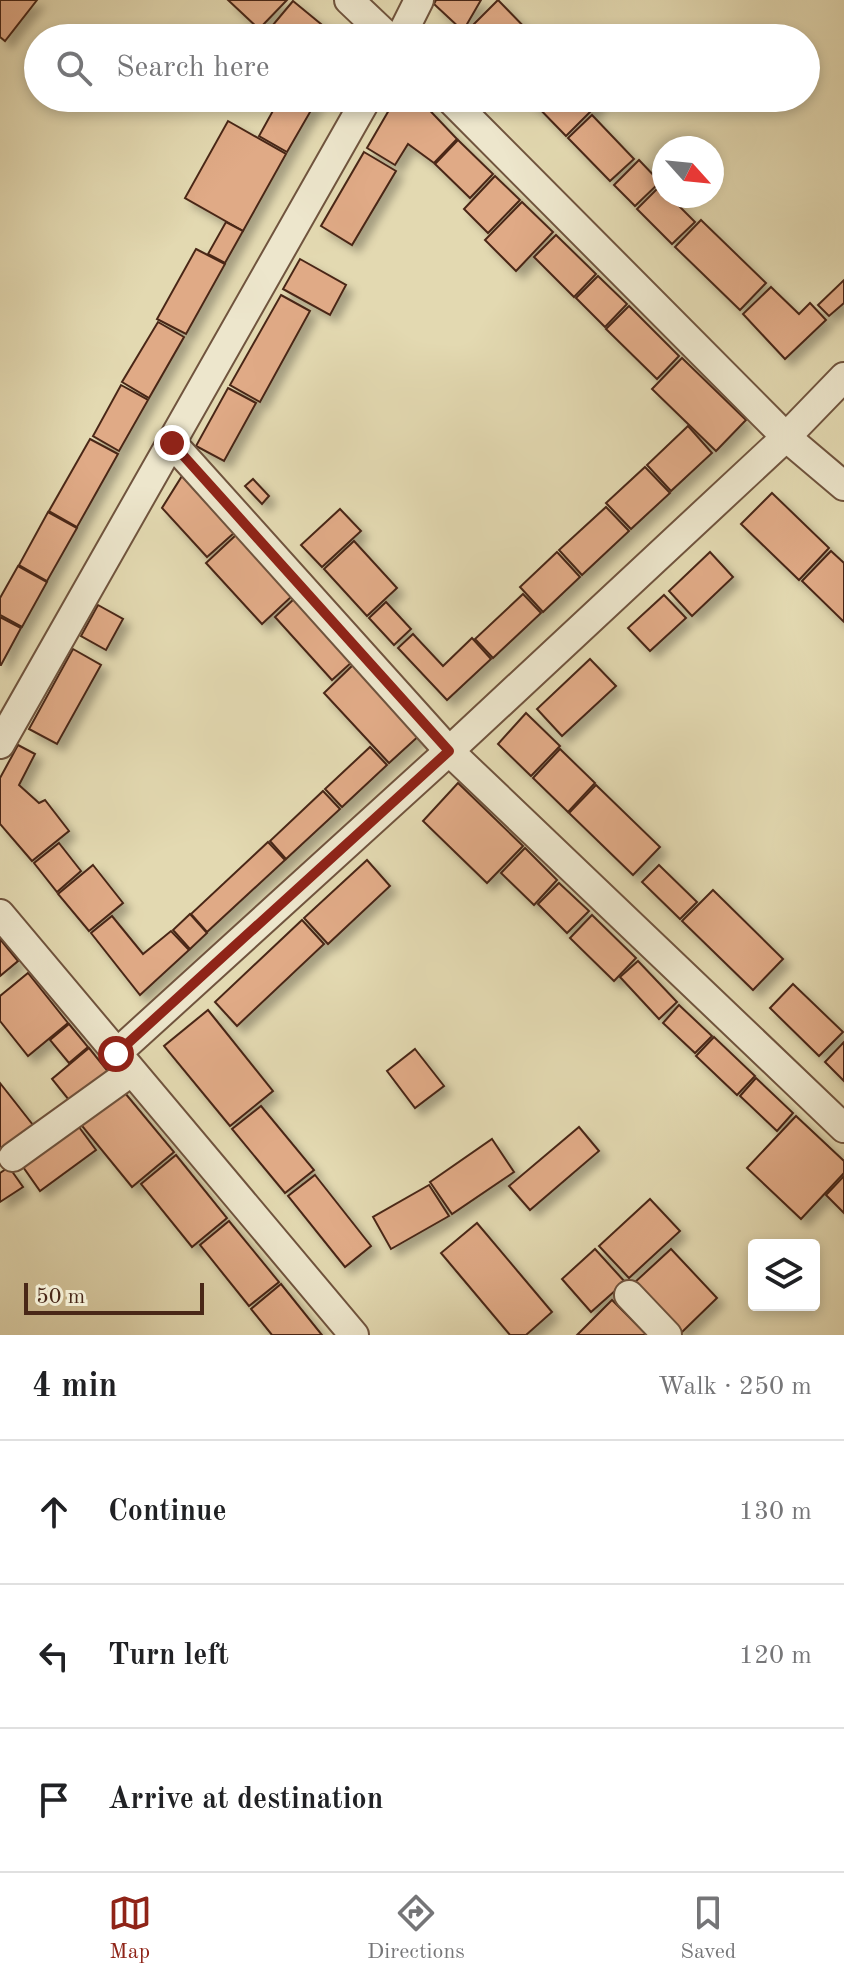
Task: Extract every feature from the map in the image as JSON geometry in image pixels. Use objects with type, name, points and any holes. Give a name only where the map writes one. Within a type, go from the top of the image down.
[{"type":"street","points":[[349,0],[374,24]]},
{"type":"street","points":[[407,24],[419,0]]},
{"type":"street","points":[[0,744],[359,112]]},
{"type":"street","points":[[463,112],[786,437],[844,486]]},
{"type":"street","points":[[13,1157],[124,1063],[449,751],[786,437],[844,377]]},
{"type":"street","points":[[172,443],[449,751],[844,1128]]},
{"type":"street","points":[[0,914],[354,1335]]},
{"type":"street","points":[[629,1295],[667,1335]]},
{"type":"building","points":[[0,0],[37,0],[5,41],[0,37]]},
{"type":"building","points":[[228,0],[287,0],[264,24],[254,24]]},
{"type":"building","points":[[436,0],[481,0],[467,24],[455,24],[434,4]]},
{"type":"building","points":[[498,0],[521,24],[474,24]]},
{"type":"building","points":[[293,1],[321,24],[274,24]]},
{"type":"building","points":[[272,112],[310,112],[287,152],[259,136]]},
{"type":"building","points":[[388,112],[431,112],[457,139],[434,163],[408,144],[395,165],[367,148]]},
{"type":"building","points":[[543,112],[590,112],[566,136]]},
{"type":"building","points":[[592,115],[634,159],[610,181],[568,138]]},
{"type":"building","points":[[228,121],[286,154],[243,231],[185,198]]},
{"type":"building","points":[[458,140],[493,174],[470,198],[435,164]]},
{"type":"building","points":[[364,152],[396,171],[352,245],[321,226]]},
{"type":"building","points":[[639,160],[652,174],[652,190],[635,206],[614,185]]},
{"type":"building","points":[[495,176],[520,200],[488,233],[464,209]]},
{"type":"building","points":[[652,194],[652,208],[681,208],[695,222],[672,244],[637,209]]},
{"type":"building","points":[[522,202],[553,232],[516,271],[485,240]]},
{"type":"building","points":[[701,220],[766,283],[740,310],[675,247]]},
{"type":"building","points":[[226,222],[243,231],[225,263],[208,254]]},
{"type":"building","points":[[556,235],[596,274],[574,297],[534,257]]},
{"type":"building","points":[[196,249],[225,264],[186,334],[157,319]]},
{"type":"building","points":[[300,259],[346,285],[330,315],[283,289]]},
{"type":"building","points":[[598,276],[627,304],[605,327],[576,298]]},
{"type":"building","points":[[844,280],[844,303],[829,316],[818,305]]},
{"type":"building","points":[[771,287],[799,314],[810,303],[826,320],[785,359],[743,314]]},
{"type":"building","points":[[281,295],[310,311],[260,402],[230,385]]},
{"type":"building","points":[[629,306],[679,356],[657,379],[606,329]]},
{"type":"building","points":[[158,322],[184,337],[149,398],[122,382]]},
{"type":"building","points":[[682,358],[746,420],[716,451],[652,389]]},
{"type":"building","points":[[121,385],[148,400],[119,451],[93,436]]},
{"type":"building","points":[[228,388],[256,403],[224,461],[196,446]]},
{"type":"building","points":[[688,426],[712,453],[671,491],[647,465]]},
{"type":"building","points":[[90,439],[118,454],[77,527],[49,511]]},
{"type":"building","points":[[645,467],[670,493],[631,529],[606,503]]},
{"type":"building","points":[[182,476],[234,533],[207,557],[162,508]]},
{"type":"building","points":[[253,479],[269,496],[262,504],[245,486]]},
{"type":"building","points":[[772,493],[829,548],[799,580],[741,524]]},
{"type":"building","points":[[606,507],[629,531],[582,575],[559,550]]},
{"type":"building","points":[[340,509],[361,531],[322,567],[301,545]]},
{"type":"building","points":[[48,512],[77,528],[47,581],[19,565]]},
{"type":"building","points":[[236,535],[292,596],[262,624],[206,563]]},
{"type":"building","points":[[354,541],[397,588],[367,616],[324,569]]},
{"type":"building","points":[[831,551],[844,563],[844,622],[802,581]]},
{"type":"building","points":[[557,552],[580,577],[543,612],[520,587]]},
{"type":"building","points":[[710,552],[733,577],[692,616],[669,591]]},
{"type":"building","points":[[18,566],[47,582],[22,627],[0,615],[0,598]]},
{"type":"building","points":[[523,594],[541,613],[493,658],[475,639]]},
{"type":"building","points":[[664,595],[686,618],[650,651],[628,628]]},
{"type":"building","points":[[295,598],[353,661],[332,680],[275,617]]},
{"type":"building","points":[[386,602],[411,629],[394,645],[369,618]]},
{"type":"building","points":[[98,605],[123,619],[106,650],[81,636]]},
{"type":"building","points":[[0,617],[21,628],[1,665],[0,665]]},
{"type":"building","points":[[413,634],[443,666],[472,638],[491,659],[447,700],[398,648]]},
{"type":"building","points":[[73,649],[101,665],[57,744],[29,729]]},
{"type":"building","points":[[590,659],[616,686],[562,736],[537,709]]},
{"type":"building","points":[[355,663],[422,733],[389,763],[324,693]]},
{"type":"building","points":[[526,713],[560,746],[531,776],[498,744]]},
{"type":"building","points":[[18,745],[35,754],[19,785],[39,803],[45,800],[69,831],[32,861],[0,824],[0,778]]},
{"type":"building","points":[[370,747],[387,765],[342,807],[325,789]]},
{"type":"building","points":[[560,749],[595,783],[568,812],[533,778]]},
{"type":"building","points":[[458,783],[523,846],[487,883],[423,821]]},
{"type":"building","points":[[596,785],[660,847],[633,875],[569,813]]},
{"type":"building","points":[[323,791],[340,809],[286,859],[270,841]]},
{"type":"building","points":[[268,842],[285,860],[207,932],[191,914]]},
{"type":"building","points":[[59,843],[81,871],[57,892],[34,863]]},
{"type":"building","points":[[525,848],[557,880],[534,905],[501,873]]},
{"type":"building","points":[[367,860],[390,886],[328,944],[304,918]]},
{"type":"building","points":[[93,865],[123,903],[89,931],[58,894]]},
{"type":"building","points":[[659,865],[697,902],[680,919],[642,882]]},
{"type":"building","points":[[559,883],[589,911],[567,933],[538,904]]},
{"type":"building","points":[[713,890],[783,959],[753,990],[682,921]]},
{"type":"building","points":[[190,914],[207,933],[190,949],[173,930]]},
{"type":"building","points":[[592,915],[636,958],[614,981],[570,938]]},
{"type":"building","points":[[112,916],[143,954],[171,931],[189,950],[140,995],[91,933]]},
{"type":"building","points":[[302,920],[324,944],[237,1026],[215,1002]]},
{"type":"building","points":[[0,939],[18,961],[0,976]]},
{"type":"building","points":[[638,961],[677,1002],[659,1019],[620,977]]},
{"type":"building","points":[[28,973],[68,1023],[28,1056],[0,1021],[0,996]]},
{"type":"building","points":[[793,984],[843,1032],[819,1056],[770,1008]]},
{"type":"building","points":[[679,1005],[712,1036],[695,1053],[663,1023]]},
{"type":"building","points":[[208,1010],[273,1091],[230,1126],[164,1046]]},
{"type":"building","points":[[69,1024],[88,1047],[69,1063],[50,1040]]},
{"type":"building","points":[[714,1037],[755,1076],[737,1095],[696,1056]]},
{"type":"building","points":[[844,1042],[844,1081],[825,1062]]},
{"type":"building","points":[[89,1048],[110,1074],[73,1105],[52,1079]]},
{"type":"building","points":[[415,1049],[444,1086],[415,1108],[387,1071]]},
{"type":"building","points":[[756,1078],[793,1113],[777,1131],[740,1096]]},
{"type":"building","points":[[0,1083],[33,1125],[1,1150],[0,1149]]},
{"type":"building","points":[[120,1087],[174,1152],[132,1187],[78,1121]]},
{"type":"building","points":[[261,1106],[314,1170],[285,1193],[232,1129]]},
{"type":"building","points":[[796,1116],[844,1161],[844,1173],[801,1219],[747,1168]]},
{"type":"building","points":[[76,1123],[96,1150],[40,1191],[21,1164]]},
{"type":"building","points":[[579,1127],[599,1151],[530,1210],[509,1186]]},
{"type":"building","points":[[492,1139],[514,1172],[452,1214],[430,1182]]},
{"type":"building","points":[[176,1155],[227,1218],[192,1247],[141,1184]]},
{"type":"building","points":[[9,1167],[23,1187],[0,1202],[0,1173]]},
{"type":"building","points":[[315,1175],[371,1246],[345,1267],[288,1196]]},
{"type":"building","points":[[844,1176],[844,1213],[826,1195]]},
{"type":"building","points":[[429,1185],[449,1216],[391,1249],[373,1217]]},
{"type":"building","points":[[650,1199],[680,1231],[629,1278],[599,1246]]},
{"type":"building","points":[[229,1221],[279,1282],[249,1306],[200,1245]]},
{"type":"building","points":[[477,1223],[552,1312],[526,1335],[510,1335],[441,1253]]},
{"type":"building","points":[[595,1249],[625,1282],[591,1312],[562,1279]]},
{"type":"building","points":[[671,1249],[717,1298],[681,1333],[634,1283]]},
{"type":"building","points":[[281,1284],[322,1335],[272,1335],[251,1309]]},
{"type":"building","points":[[612,1300],[647,1335],[577,1335]]},
{"type":"route","points":[[116,1054],[449,751],[172,443]]}]
